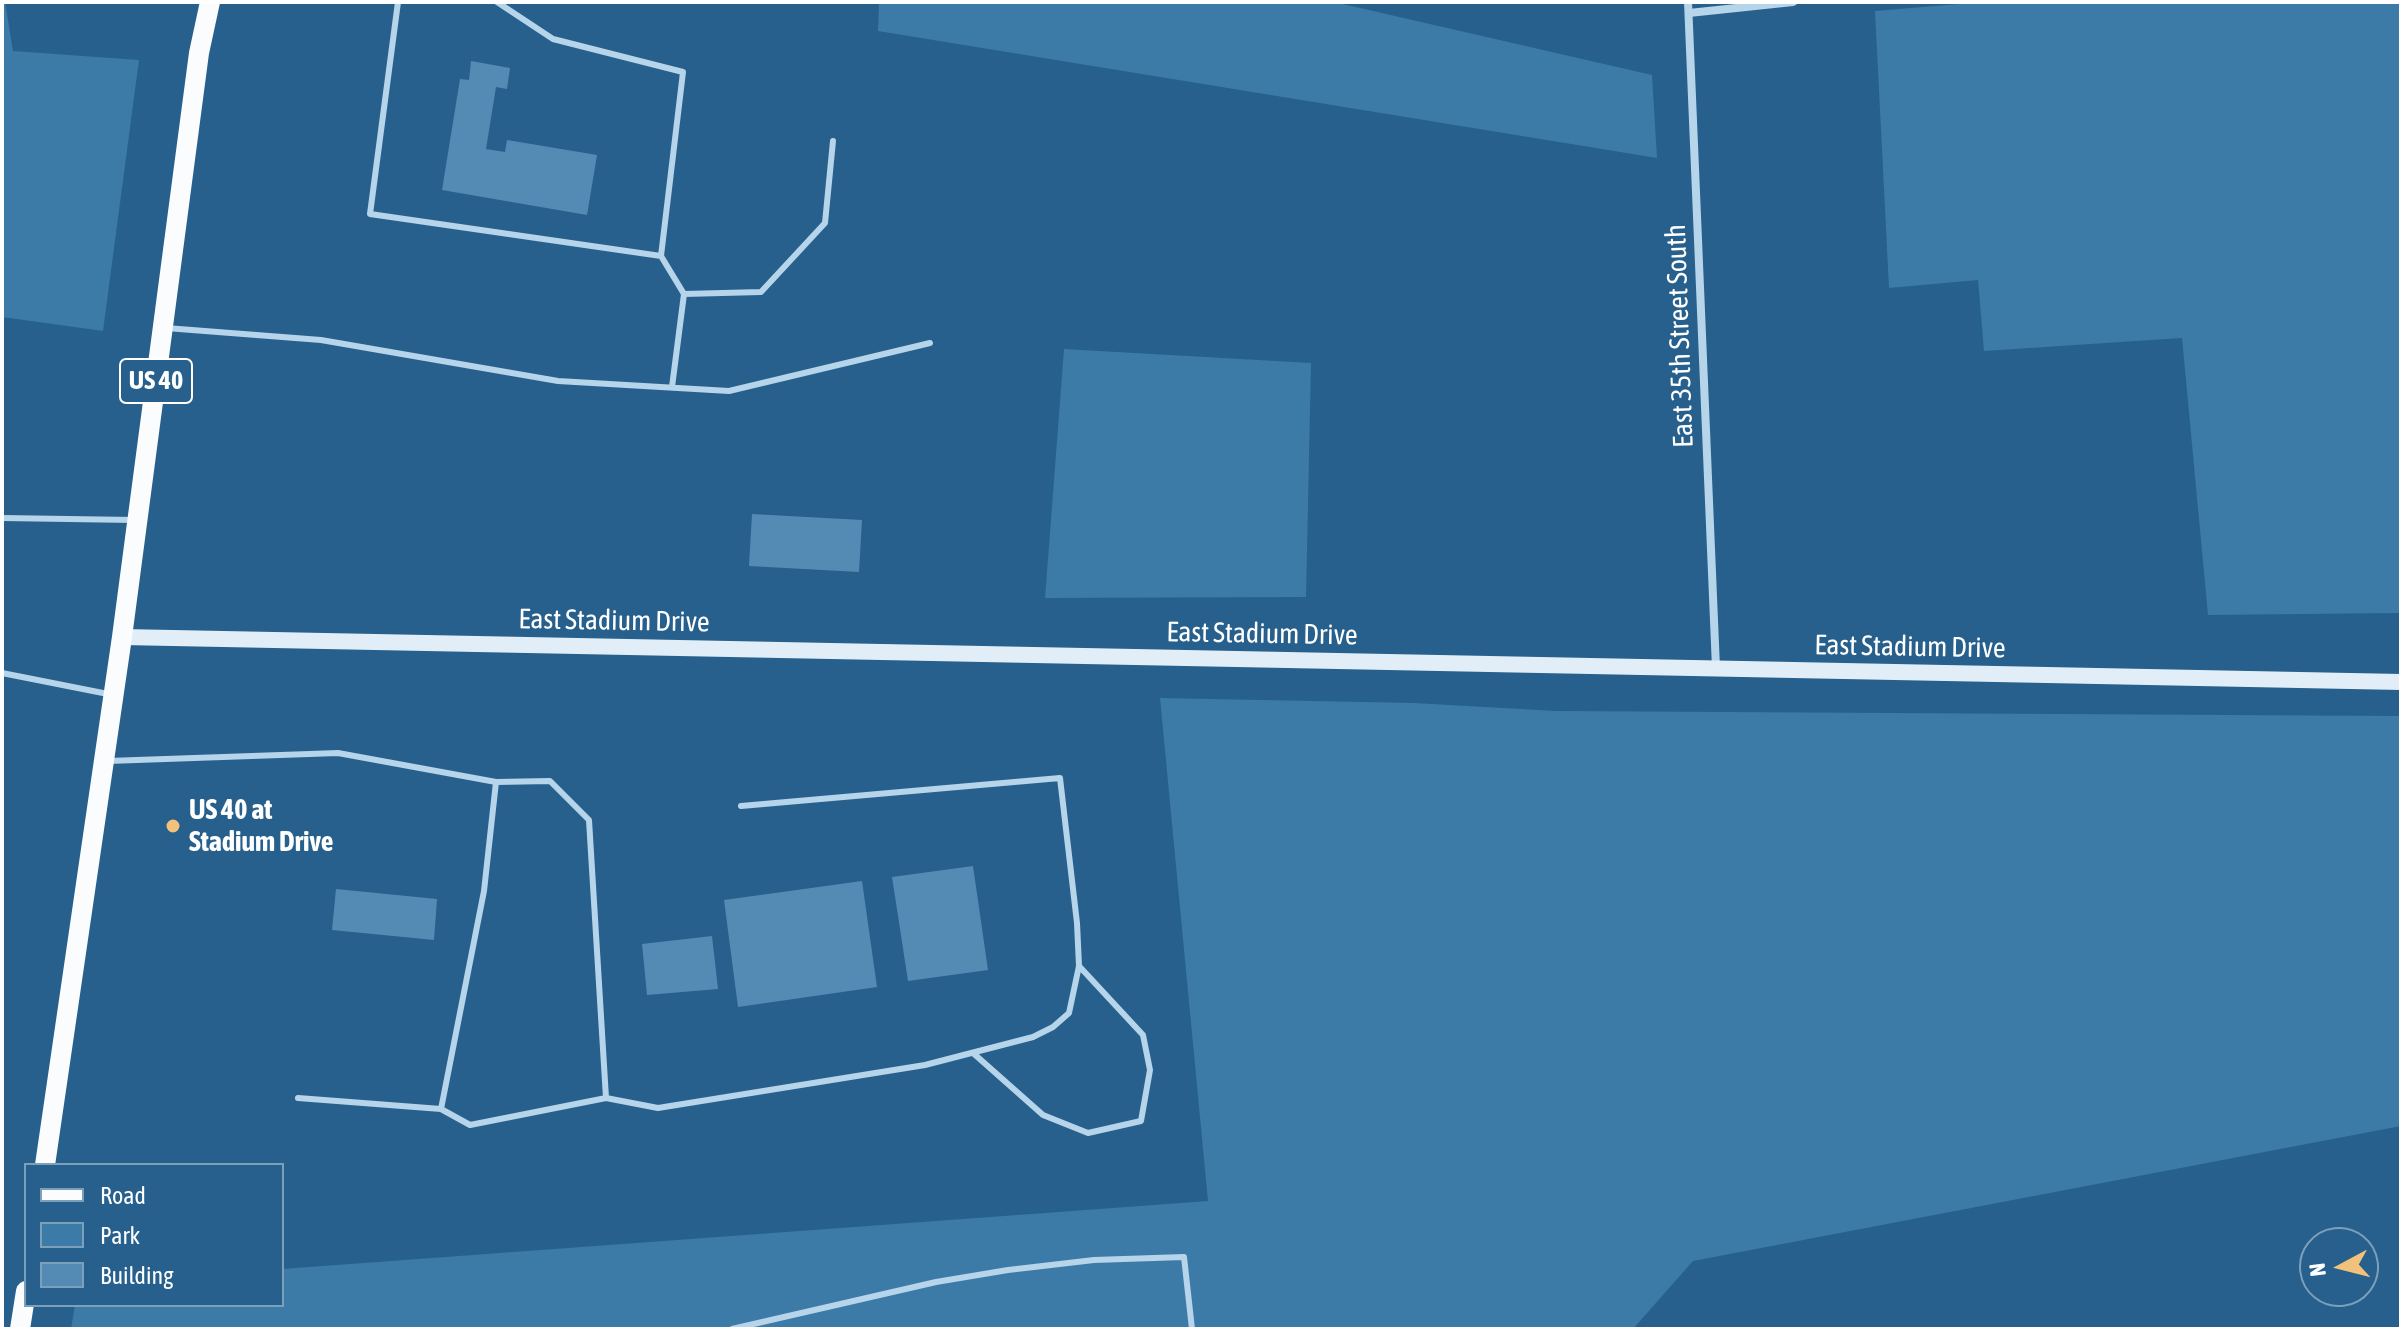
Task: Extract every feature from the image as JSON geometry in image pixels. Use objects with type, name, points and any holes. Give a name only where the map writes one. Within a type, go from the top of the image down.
[{"type":"main road","name":"US 40","points":[[45,1163],[114,695],[199,53],[210,2]]},
{"type":"main road","name":"East Stadium Drive","points":[[122,637],[2401,682]]},
{"type":"main road","points":[[20,1329],[24,1304]]},
{"type":"street","name":"East 35th Street South","points":[[1688,2],[1717,669]]},
{"type":"street","points":[[1689,13],[1793,2]]},
{"type":"lane","points":[[398,2],[370,214],[661,256]]},
{"type":"lane","points":[[497,2],[553,39],[683,72],[661,256],[684,294],[672,387]]},
{"type":"lane","points":[[684,294],[761,292],[825,223],[833,141]]},
{"type":"lane","points":[[163,328],[321,340],[558,381],[729,391],[930,343]]},
{"type":"lane","points":[[2,518],[138,520]]},
{"type":"lane","points":[[2,673],[114,695]]},
{"type":"lane","points":[[104,761],[338,753],[496,782],[550,781],[589,820],[606,1098]]},
{"type":"lane","points":[[298,1098],[441,1109],[470,1125],[606,1098],[658,1108],[925,1065],[1033,1037],[1053,1027],[1069,1013],[1079,966],[1060,778],[741,806]]},
{"type":"lane","points":[[441,1109],[484,891],[496,782]]},
{"type":"lane","points":[[973,1053],[1043,1115],[1088,1133],[1141,1121],[1150,1070],[1143,1035],[1079,966]]},
{"type":"lane","points":[[732,1329],[841,1302],[979,1274],[1094,1260],[1184,1257],[1192,1329]]},
{"type":"green space","points":[[2,2],[5,2],[13,51],[139,60],[103,331],[2,317]]},
{"type":"green space","points":[[879,2],[1334,2],[1652,75],[1657,158],[878,31]]},
{"type":"green space","points":[[1982,2],[2401,2],[2401,613],[2208,615],[2182,338],[1984,351],[1978,280],[1889,288],[1875,11]]},
{"type":"green space","points":[[1064,349],[1311,363],[1306,597],[1045,598]]},
{"type":"green space","points":[[1160,698],[1414,703],[1556,711],[2401,716],[2401,1126],[1693,1261],[1633,1329],[71,1329],[75,1307],[284,1307],[284,1269],[1208,1201]]},
{"type":"building","points":[[471,61],[510,68],[507,89],[496,87],[486,149],[505,152],[507,140],[597,155],[587,215],[442,190],[460,79],[469,80]]},
{"type":"building","points":[[752,514],[862,520],[859,572],[749,566]]},
{"type":"building","points":[[973,866],[988,970],[908,981],[892,877]]},
{"type":"building","points":[[862,881],[877,987],[738,1007],[724,900]]},
{"type":"building","points":[[336,889],[437,899],[434,940],[332,930]]},
{"type":"building","points":[[712,936],[718,989],[647,995],[642,944]]},
{"type":"place","name":"US 40 at Stadium Drive","points":[[173,826]]}]
